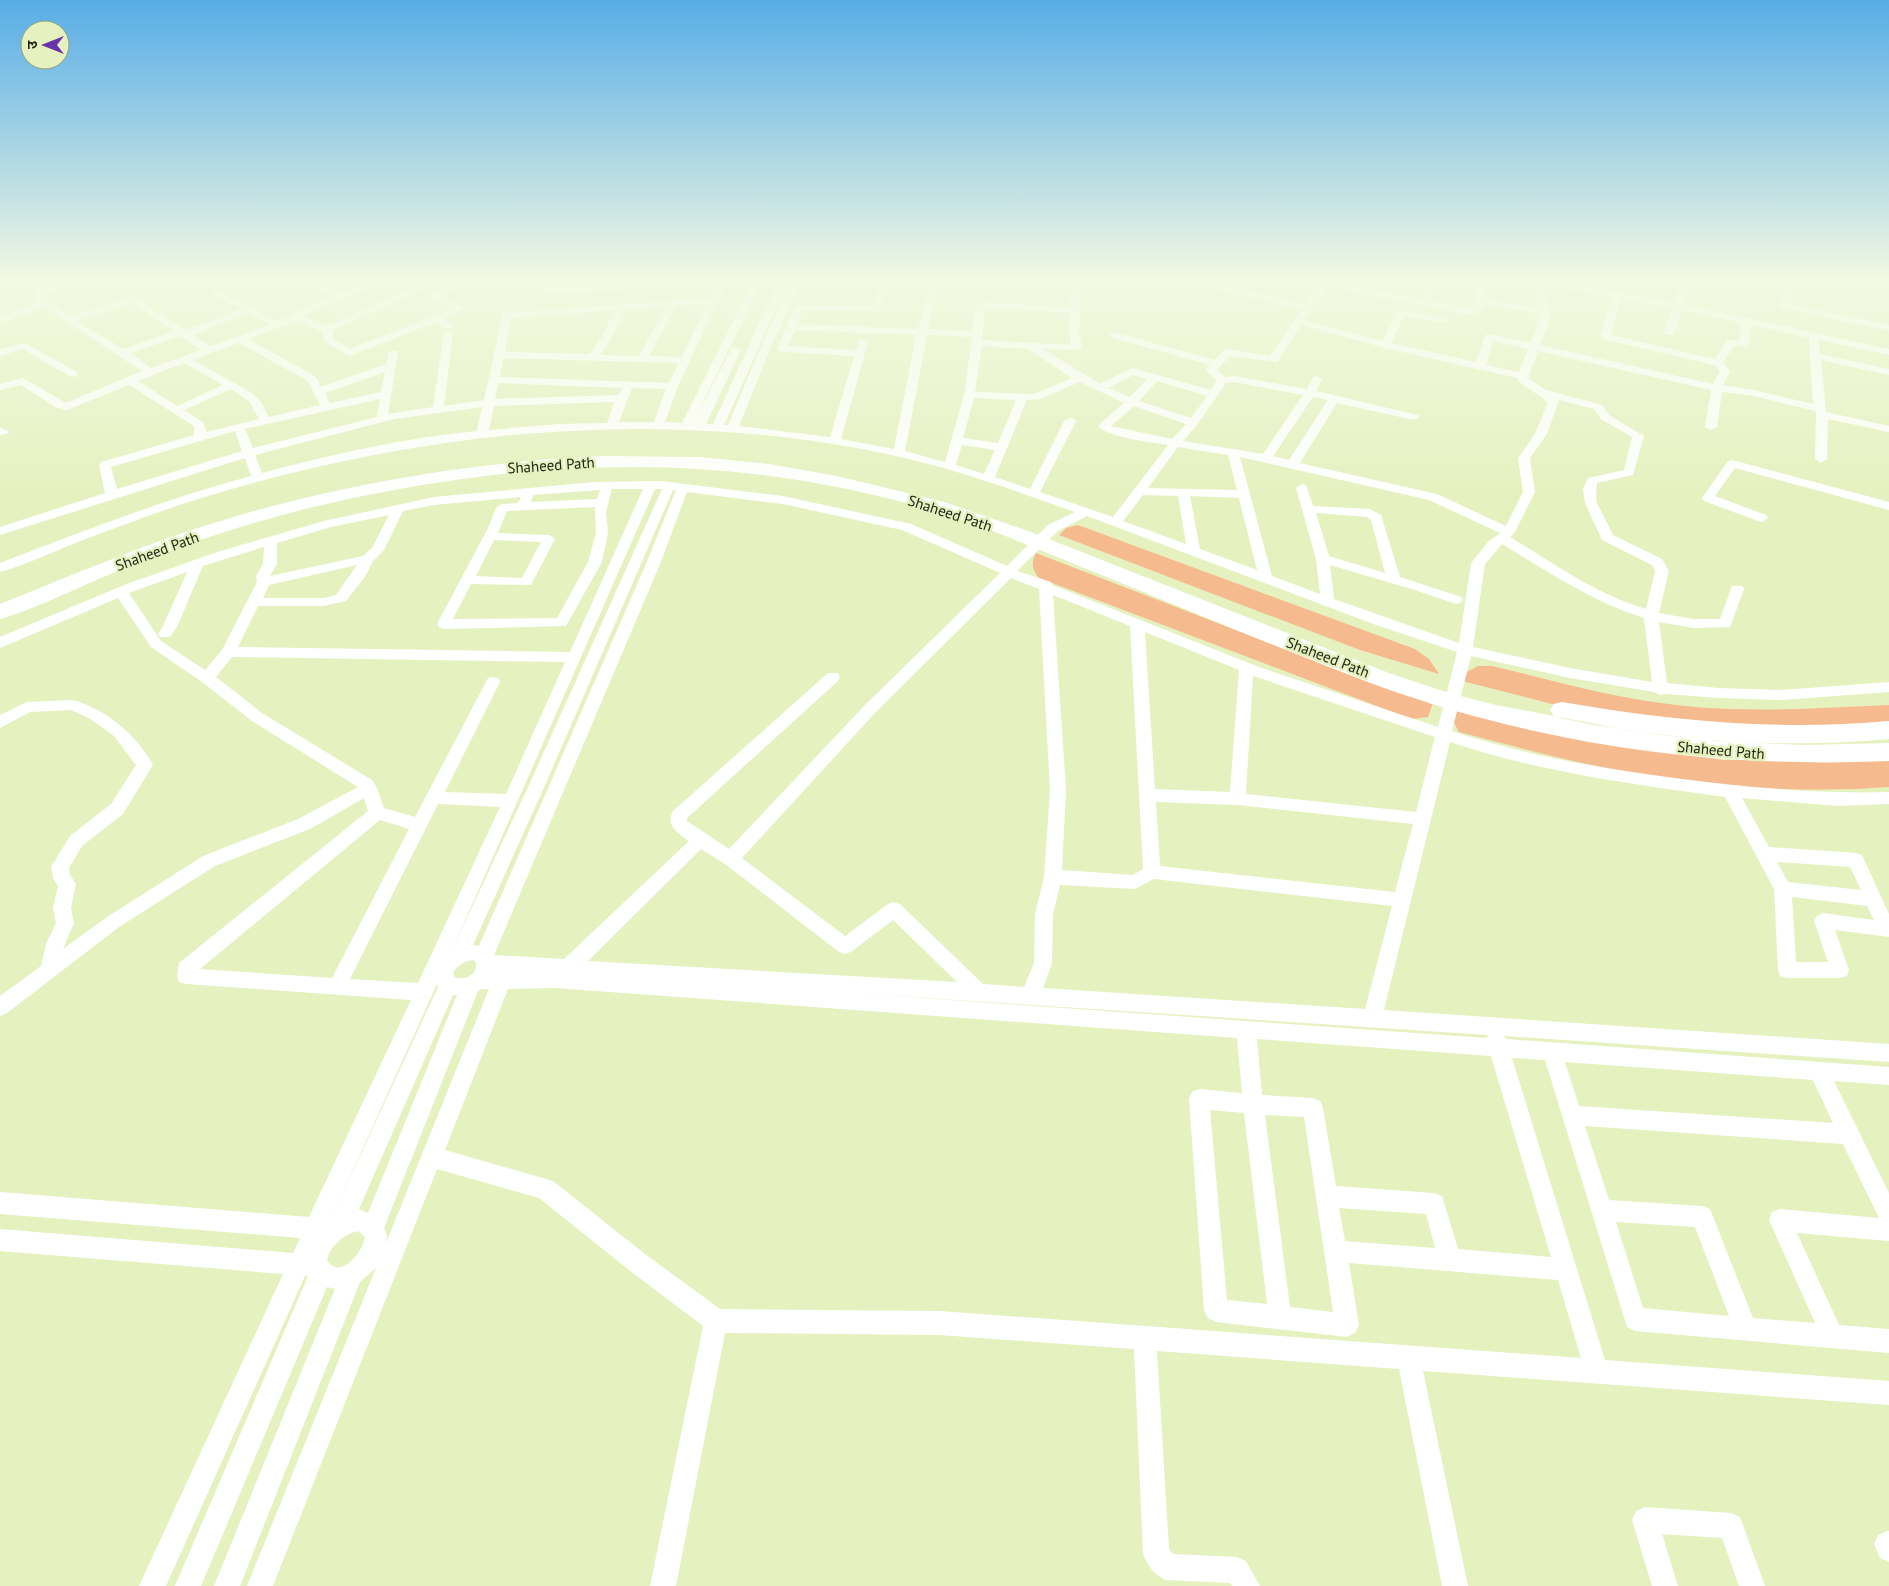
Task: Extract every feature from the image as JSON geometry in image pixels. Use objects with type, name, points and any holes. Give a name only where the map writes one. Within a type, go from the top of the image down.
[{"type":"highway","name":"Shaheed Path","points":[[0,597],[123,548],[234,511],[341,484],[425,467],[510,456],[586,450],[668,449],[759,456],[829,466],[889,478],[948,497],[1034,552]]},
{"type":"highway","name":"Shaheed Path","points":[[0,612],[172,543],[284,509],[347,493],[472,471],[584,461],[669,461],[716,464],[753,467],[836,481],[938,507],[1034,552],[1415,682],[1596,734],[1660,745],[1778,755],[1889,752]]},
{"type":"highway","name":"Shaheed Path","points":[[1466,697],[1716,732],[1764,735],[1814,735],[1889,730]]},
{"type":"street","points":[[35,352],[73,374]]},
{"type":"street","points":[[122,352],[150,372]]},
{"type":"street","points":[[0,376],[5,385],[23,381],[61,406],[66,407],[203,352]]},
{"type":"street","points":[[263,352],[312,379],[326,407]]},
{"type":"street","points":[[438,410],[445,352]]},
{"type":"street","points":[[482,435],[500,352]]},
{"type":"street","points":[[592,358],[596,352]]},
{"type":"street","points":[[642,359],[646,352]]},
{"type":"street","points":[[658,426],[673,386],[690,352]]},
{"type":"street","points":[[686,426],[722,352]]},
{"type":"street","points":[[699,426],[735,352]]},
{"type":"street","points":[[717,428],[751,352]]},
{"type":"street","points":[[732,429],[764,352]]},
{"type":"street","points":[[834,352],[860,353],[835,441]]},
{"type":"street","points":[[899,453],[918,352]]},
{"type":"street","points":[[950,467],[969,395],[975,352]]},
{"type":"street","points":[[1040,352],[1080,378],[1100,388],[1132,402],[1193,423]]},
{"type":"street","points":[[1174,352],[1216,364]]},
{"type":"street","points":[[1228,352],[1211,370],[1223,380],[1234,379],[1310,393],[1414,417]]},
{"type":"street","points":[[1228,352],[1273,360],[1278,352]]},
{"type":"street","points":[[1417,352],[1524,376]]},
{"type":"street","points":[[1480,366],[1484,352]]},
{"type":"street","points":[[1372,1019],[1465,650],[1478,563],[1493,545],[1506,535],[1529,492],[1524,458],[1541,434],[1554,401],[1522,379],[1533,352]]},
{"type":"street","points":[[1553,352],[1705,386],[1754,393],[1889,429]]},
{"type":"street","points":[[1671,352],[1718,363],[1725,371],[1717,387],[1711,427]]},
{"type":"street","points":[[1718,363],[1725,352]]},
{"type":"street","points":[[1816,352],[1821,460]]},
{"type":"street","points":[[1852,352],[1852,364]]},
{"type":"street","points":[[382,419],[393,353]]},
{"type":"street","points":[[499,355],[686,360]]},
{"type":"street","points":[[1816,356],[1889,372]]},
{"type":"street","points":[[184,359],[252,397],[261,408],[265,421]]},
{"type":"street","points":[[318,392],[390,366]]},
{"type":"street","points":[[1100,388],[1132,371],[1213,394]]},
{"type":"street","points":[[1154,377],[1132,402],[1104,426],[1110,430],[1175,443],[1266,458],[1343,478],[1433,497],[1506,535],[1596,594],[1650,617],[1710,625],[1725,624],[1737,589]]},
{"type":"street","points":[[969,395],[1036,397],[1080,378]]},
{"type":"street","points":[[1266,458],[1310,393],[1317,379]]},
{"type":"street","points":[[494,380],[673,386]]},
{"type":"street","points":[[1116,522],[1175,443],[1193,423],[1223,380]]},
{"type":"street","points":[[130,381],[200,425],[200,437]]},
{"type":"street","points":[[612,426],[621,398],[630,385]]},
{"type":"street","points":[[176,410],[231,386]]},
{"type":"street","points":[[1543,393],[1598,407],[1605,417],[1638,436],[1629,472],[1592,481],[1589,488],[1592,507],[1607,536],[1657,562],[1662,571],[1650,617],[1660,690]]},
{"type":"street","points":[[112,495],[105,465],[239,426],[386,394]]},
{"type":"street","points":[[988,479],[1023,397]]},
{"type":"street","points":[[0,532],[249,453],[382,419],[489,403],[621,398]]},
{"type":"street","points":[[1293,464],[1334,399]]},
{"type":"street","points":[[1033,494],[1070,421]]},
{"type":"street","points":[[239,426],[258,478]]},
{"type":"street","points":[[0,568],[157,509],[222,488],[359,454],[482,435],[612,426],[699,426],[835,441],[899,453],[950,467],[1116,522],[1328,602],[1465,650],[1605,682],[1660,690],[1786,695],[1889,687]]},
{"type":"street","points":[[958,441],[1002,446]]},
{"type":"street","points":[[1233,452],[1266,579]]},
{"type":"street","points":[[1762,518],[1708,498],[1732,464],[1889,506]]},
{"type":"street","points":[[188,1586],[312,1268],[424,992],[651,485]]},
{"type":"street","points":[[0,643],[121,592],[197,565],[328,524],[434,501],[529,491],[607,486],[651,485],[676,487],[782,500],[906,527],[992,565],[1034,552]]},
{"type":"street","points":[[602,503],[502,508],[490,536],[444,624],[561,623],[595,562],[602,533],[600,512],[607,486]]},
{"type":"street","points":[[459,955],[676,487]]},
{"type":"street","points":[[372,1227],[653,564],[676,487]]},
{"type":"street","points":[[1302,488],[1324,559],[1328,602]]},
{"type":"street","points":[[523,506],[529,491]]},
{"type":"street","points":[[1139,492],[1243,494]]},
{"type":"street","points":[[1183,492],[1194,552]]},
{"type":"street","points":[[1030,996],[1043,963],[1044,914],[1053,877],[1058,790],[1046,586],[1034,552],[1048,499]]},
{"type":"street","points":[[264,582],[367,559],[377,550],[398,509]]},
{"type":"street","points":[[1309,509],[1370,513],[1377,518],[1394,580]]},
{"type":"street","points":[[731,859],[870,709],[1034,552],[1086,512]]},
{"type":"street","points":[[467,580],[526,582],[548,539],[490,536]]},
{"type":"street","points":[[207,678],[228,652],[264,582],[263,576],[270,564],[271,541]]},
{"type":"street","points":[[253,602],[324,602],[337,600],[349,589],[367,563],[367,559]]},
{"type":"street","points":[[1324,559],[1456,600]]},
{"type":"street","points":[[165,634],[170,627],[197,565]]},
{"type":"street","points":[[1046,586],[1246,668],[1479,746],[1600,774],[1730,791],[1838,800],[1889,798]]},
{"type":"street","points":[[121,592],[156,644],[207,678],[257,716],[319,754],[369,788],[377,813]]},
{"type":"street","points":[[1137,623],[1152,872]]},
{"type":"street","points":[[228,652],[574,657]]},
{"type":"street","points":[[1238,799],[1246,668]]},
{"type":"street","points":[[833,677],[678,816],[678,824],[731,859],[845,946],[894,909],[979,992]]},
{"type":"street","points":[[337,986],[493,682]]},
{"type":"street","points":[[0,722],[26,707],[73,705],[94,714],[119,732],[145,765],[118,809],[76,842],[60,866],[62,878],[67,884],[62,908],[65,923],[55,944],[49,970]]},
{"type":"street","points":[[0,1007],[113,922],[209,861],[304,824],[369,788]]},
{"type":"street","points":[[1730,791],[1783,889],[1788,970],[1840,970],[1822,922],[1887,930],[1856,860],[1765,854]]},
{"type":"street","points":[[1146,795],[1238,799],[1422,818]]},
{"type":"street","points":[[433,798],[511,801]]},
{"type":"street","points":[[377,813],[186,969],[186,976],[424,992]]},
{"type":"street","points":[[377,813],[420,825]]},
{"type":"street","points":[[562,974],[700,840]]},
{"type":"street","points":[[1053,877],[1135,882],[1152,872],[1402,900]]},
{"type":"street","points":[[1783,889],[1873,899]]},
{"type":"street","points":[[480,972],[474,952],[459,955],[447,964],[444,977],[448,985],[455,988],[480,972],[506,972],[979,992],[1889,1053]]},
{"type":"street","points":[[260,1586],[506,972]]},
{"type":"street","points":[[562,974],[1246,1031],[1889,1076]]},
{"type":"street","points":[[329,1228],[448,985]]},
{"type":"street","points":[[1492,1027],[1597,1372]]},
{"type":"street","points":[[1246,1031],[1253,1104],[1280,1317]]},
{"type":"street","points":[[1552,1052],[1635,1319],[1889,1341]]},
{"type":"street","points":[[1818,1071],[1889,1216]]},
{"type":"street","points":[[1199,1099],[1313,1108],[1327,1196],[1347,1325],[1216,1310],[1199,1099]]},
{"type":"street","points":[[1572,1115],[1850,1134]]},
{"type":"street","points":[[431,1157],[545,1189],[636,1262],[716,1321],[940,1323],[1889,1393]]},
{"type":"street","points":[[1327,1196],[1434,1204],[1450,1260]]},
{"type":"street","points":[[0,1203],[329,1228],[359,1220],[367,1222],[372,1227],[376,1234],[376,1244],[366,1263],[352,1274],[337,1279],[328,1277],[312,1268],[0,1240]]},
{"type":"street","points":[[1602,1210],[1702,1217],[1746,1329]]},
{"type":"street","points":[[1832,1335],[1780,1220],[1889,1230]]},
{"type":"street","points":[[1335,1251],[1566,1269]]},
{"type":"street","points":[[152,1586],[312,1268]]},
{"type":"street","points":[[226,1586],[352,1274]]},
{"type":"street","points":[[663,1586],[716,1321]]},
{"type":"street","points":[[1145,1339],[1156,1554],[1166,1567],[1237,1570],[1247,1586]]},
{"type":"street","points":[[1409,1358],[1455,1586]]},
{"type":"street","points":[[1665,1586],[1645,1520],[1731,1526],[1752,1586]]},
{"type":"street","points":[[1889,1544],[1887,1544],[1889,1549]]},
{"type":"shaded area","points":[[1078,525],[1415,649],[1429,659],[1439,674],[1360,650],[1059,535],[1066,528]]},
{"type":"shaded area","points":[[1036,553],[1290,651],[1433,703],[1428,717],[1411,719],[1039,578],[1033,566]]},
{"type":"shaded area","points":[[1478,666],[1492,666],[1612,695],[1685,706],[1762,710],[1889,705],[1889,721],[1828,727],[1737,725],[1556,705],[1462,681],[1465,673]]},
{"type":"shaded area","points":[[1452,708],[1591,741],[1724,760],[1889,758],[1889,787],[1817,790],[1781,789],[1708,784],[1637,774],[1530,751],[1459,732],[1453,721]]}]
